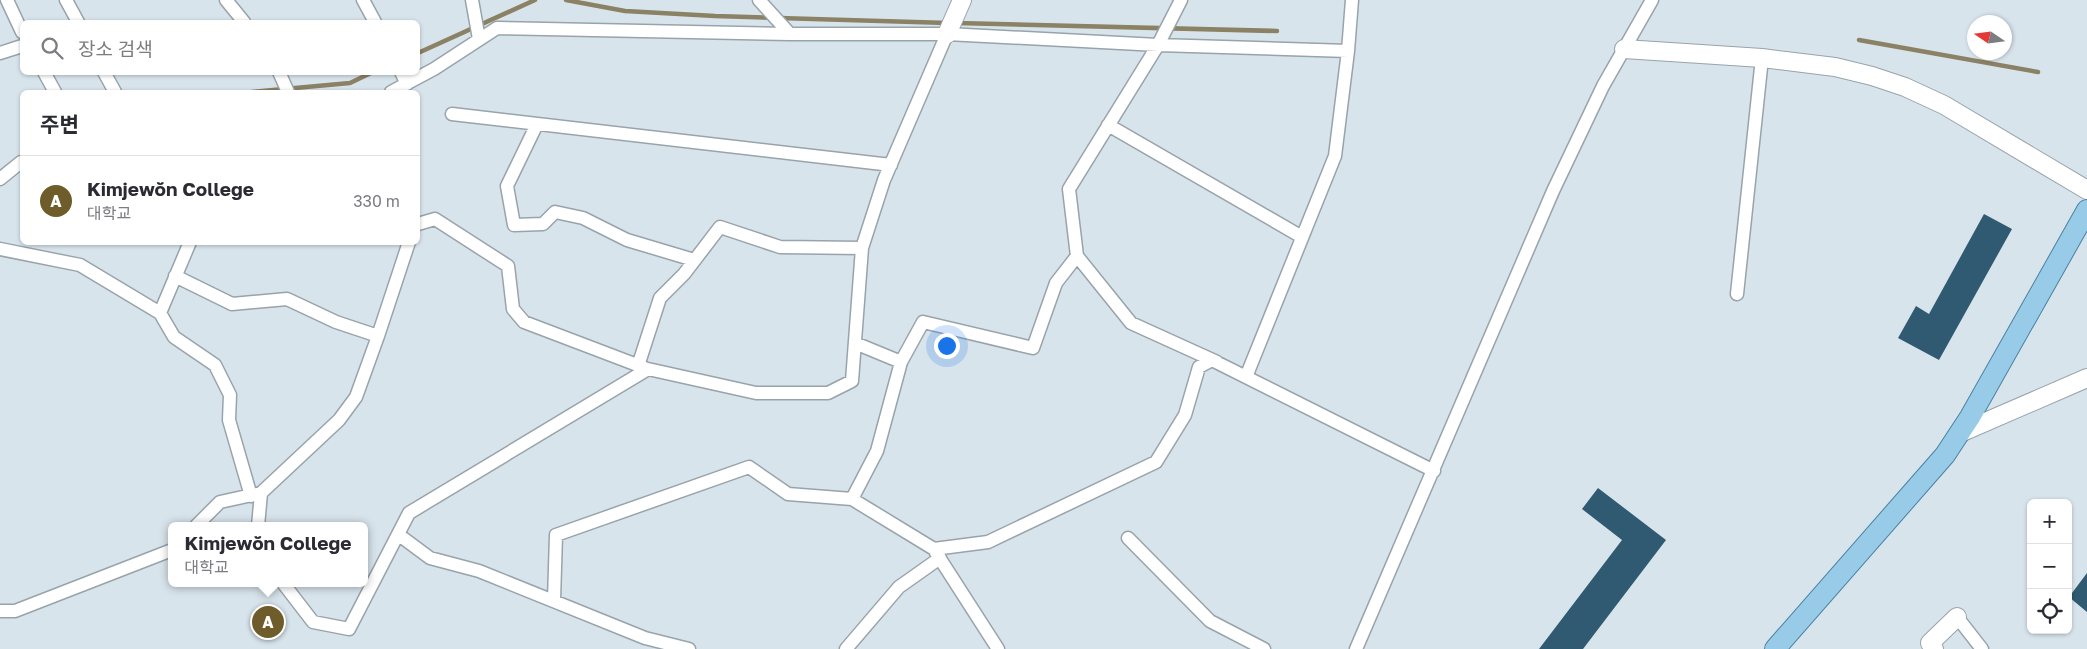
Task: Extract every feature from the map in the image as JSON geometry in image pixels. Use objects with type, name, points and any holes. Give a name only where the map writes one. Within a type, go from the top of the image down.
[{"type":"main road","points":[[1775,649],[1945,455],[1960,433],[2087,210]]},
{"type":"street","points":[[7,0],[20,28]]},
{"type":"street","points":[[66,0],[77,20]]},
{"type":"street","points":[[226,0],[242,20]]},
{"type":"street","points":[[363,0],[374,20]]},
{"type":"street","points":[[472,0],[479,39]]},
{"type":"street","points":[[758,0],[790,34]]},
{"type":"street","points":[[420,223],[435,219],[508,266],[513,309],[524,322],[643,368],[756,394],[828,393],[852,381],[862,248],[884,180],[962,0]]},
{"type":"street","points":[[1181,0],[1158,45],[1069,188],[1077,256],[1131,322],[1212,360],[1434,471]]},
{"type":"street","points":[[1246,377],[1335,156],[1348,51],[1352,0]]},
{"type":"street","points":[[1356,649],[1553,191],[1603,86],[1652,0]]},
{"type":"street","points":[[420,70],[497,28],[790,34],[950,27],[1158,45],[1348,51]]},
{"type":"street","points":[[0,53],[20,47]]},
{"type":"street","points":[[1624,49],[1762,58],[1835,67],[1872,76],[1905,87],[1944,105],[2087,190]]},
{"type":"street","points":[[1737,294],[1762,58]]},
{"type":"street","points":[[46,75],[54,90]]},
{"type":"street","points":[[106,75],[114,90]]},
{"type":"street","points":[[281,75],[287,90]]},
{"type":"street","points":[[393,90],[404,78]]},
{"type":"street","points":[[452,114],[891,165]]},
{"type":"street","points":[[537,124],[507,186],[514,225],[543,224],[555,212],[583,218],[627,240],[694,260]]},
{"type":"street","points":[[1108,125],[1302,237]]},
{"type":"street","points":[[0,180],[20,163]]},
{"type":"street","points":[[286,587],[313,622],[349,629],[409,513],[643,368],[660,298],[684,274],[720,226],[780,247],[862,248]]},
{"type":"street","points":[[160,313],[189,245]]},
{"type":"street","points":[[200,522],[220,502],[256,495],[303,455],[345,412],[356,397],[408,245]]},
{"type":"street","points":[[0,249],[80,265],[160,313],[174,336],[215,365],[230,395],[229,420],[256,495],[258,522]]},
{"type":"street","points":[[852,499],[877,452],[901,362],[923,322],[1033,348],[1056,283],[1077,256]]},
{"type":"street","points":[[176,276],[232,304],[287,299],[336,322],[378,336]]},
{"type":"street","points":[[854,343],[901,362]]},
{"type":"street","points":[[846,649],[898,587],[937,553],[988,542],[1156,462],[1185,415],[1199,367],[1212,360]]},
{"type":"street","points":[[1960,433],[2087,378]]},
{"type":"street","points":[[554,600],[556,535],[749,467],[788,494],[852,499],[937,553],[998,649]]},
{"type":"street","points":[[399,535],[430,558],[479,571],[645,638],[689,649]]},
{"type":"street","points":[[1128,538],[1210,621],[1264,649]]},
{"type":"street","points":[[0,611],[15,611],[168,552]]},
{"type":"street","points":[[1934,649],[1930,643],[1957,617],[1982,649]]},
{"type":"building","points":[[1984,214],[2012,229],[1939,360],[1898,338],[1916,306],[1929,314]]},
{"type":"building","points":[[1598,488],[1666,540],[1583,649],[1539,649],[1622,540],[1582,509]]},
{"type":"building","points":[[2087,573],[2087,612],[2072,600],[2072,593]]},
{"type":"waterway","points":[[420,52],[535,0]]},
{"type":"waterway","points":[[566,0],[625,11],[715,16],[948,23]]},
{"type":"waterway","points":[[956,23],[1277,31]]},
{"type":"waterway","points":[[1859,40],[2038,72]]},
{"type":"waterway","points":[[274,90],[350,83],[367,75]]},
{"type":"place","name":"Kimjewŏn College","points":[[268,622]]}]
